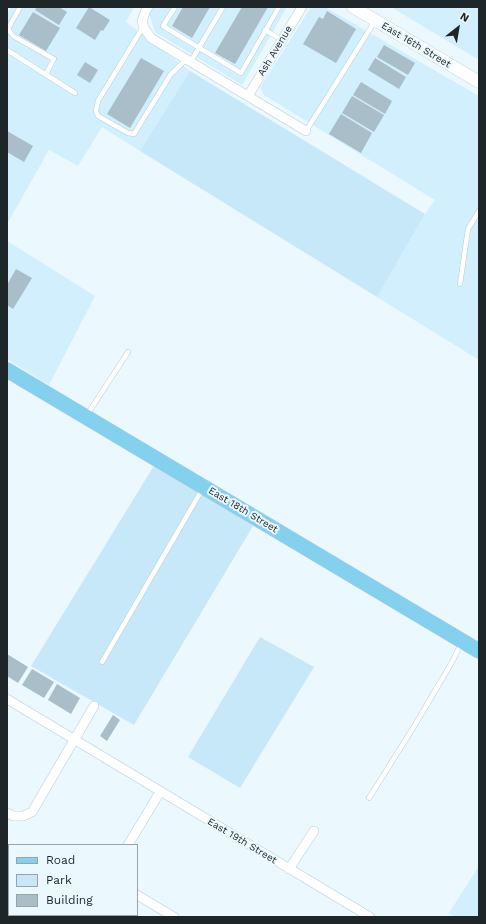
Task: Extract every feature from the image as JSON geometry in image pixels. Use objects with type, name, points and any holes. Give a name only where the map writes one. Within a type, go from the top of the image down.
[{"type":"main road","name":"East 18th Street","points":[[7,370],[479,651]]},
{"type":"street","points":[[148,7],[142,21],[143,27],[151,38],[306,131]]},
{"type":"street","name":"Ash Avenue","points":[[248,96],[302,7]]},
{"type":"street","name":"East 16th Street","points":[[353,7],[479,82]]},
{"type":"street","name":"East 19th Street","points":[[7,699],[370,917]]},
{"type":"street","points":[[7,813],[13,816],[23,816],[32,812],[94,706]]},
{"type":"street","points":[[129,844],[160,792]]},
{"type":"street","points":[[289,869],[314,831]]},
{"type":"street","points":[[138,895],[161,914],[174,917]]},
{"type":"lane","points":[[20,7],[7,29],[13,36],[54,60],[46,74]]},
{"type":"lane","points":[[175,7],[164,26],[241,72],[279,7]]},
{"type":"lane","points":[[143,27],[98,101],[96,112],[98,116],[128,133],[134,134],[171,74],[189,60],[199,47],[223,7]]},
{"type":"lane","points":[[306,131],[375,20]]},
{"type":"lane","points":[[265,30],[282,40]]},
{"type":"lane","points":[[7,50],[75,93]]},
{"type":"lane","points":[[460,284],[468,229],[479,211]]},
{"type":"lane","points":[[86,417],[128,352]]},
{"type":"lane","points":[[102,662],[204,487]]},
{"type":"lane","points":[[369,798],[419,719],[463,641]]},
{"type":"shaded area","points":[[11,7],[134,7],[126,22],[190,71],[140,151],[102,127],[78,166],[49,150],[7,224],[7,14]]},
{"type":"shaded area","points":[[154,7],[287,7],[242,85],[155,32],[149,14]]},
{"type":"shaded area","points":[[311,7],[325,7],[479,96],[479,360],[377,297],[425,214],[435,200],[264,95],[260,88]]},
{"type":"shaded area","points":[[391,7],[479,7],[479,60]]},
{"type":"shaded area","points":[[7,241],[95,296],[49,385],[7,359]]},
{"type":"shaded area","points":[[479,866],[479,917],[455,917],[449,913]]},
{"type":"green space","points":[[190,71],[425,214],[377,297],[140,151]]},
{"type":"green space","points":[[155,464],[253,526],[134,725],[31,666]]},
{"type":"green space","points":[[260,637],[314,667],[240,788],[188,757]]},
{"type":"building","points":[[37,7],[59,7],[67,12],[59,25],[35,10]]},
{"type":"building","points":[[89,7],[110,20],[95,40],[76,28]]},
{"type":"building","points":[[183,7],[210,7],[192,38],[172,26]]},
{"type":"building","points":[[242,7],[268,7],[235,64],[215,53]]},
{"type":"building","points":[[327,11],[356,29],[336,63],[303,44],[319,17],[323,19]]},
{"type":"building","points":[[33,12],[60,28],[46,51],[19,35]]},
{"type":"building","points":[[384,45],[415,63],[408,75],[377,57]]},
{"type":"building","points":[[141,58],[164,71],[130,128],[107,114]]},
{"type":"building","points":[[375,58],[406,77],[399,89],[368,70]]},
{"type":"building","points":[[85,62],[98,70],[90,83],[77,75]]},
{"type":"building","points":[[361,82],[392,101],[385,114],[353,95]]},
{"type":"building","points":[[352,96],[384,115],[374,132],[342,113]]},
{"type":"building","points":[[341,114],[372,133],[361,153],[329,134]]},
{"type":"building","points":[[7,131],[33,146],[24,162],[7,152]]},
{"type":"building","points":[[16,269],[32,278],[13,309],[7,305],[7,285]]},
{"type":"building","points":[[7,654],[28,667],[18,683],[7,676]]},
{"type":"building","points":[[32,669],[54,682],[44,698],[22,685]]},
{"type":"building","points":[[57,684],[80,698],[71,714],[48,700]]},
{"type":"building","points":[[113,715],[120,720],[107,741],[100,736]]}]
